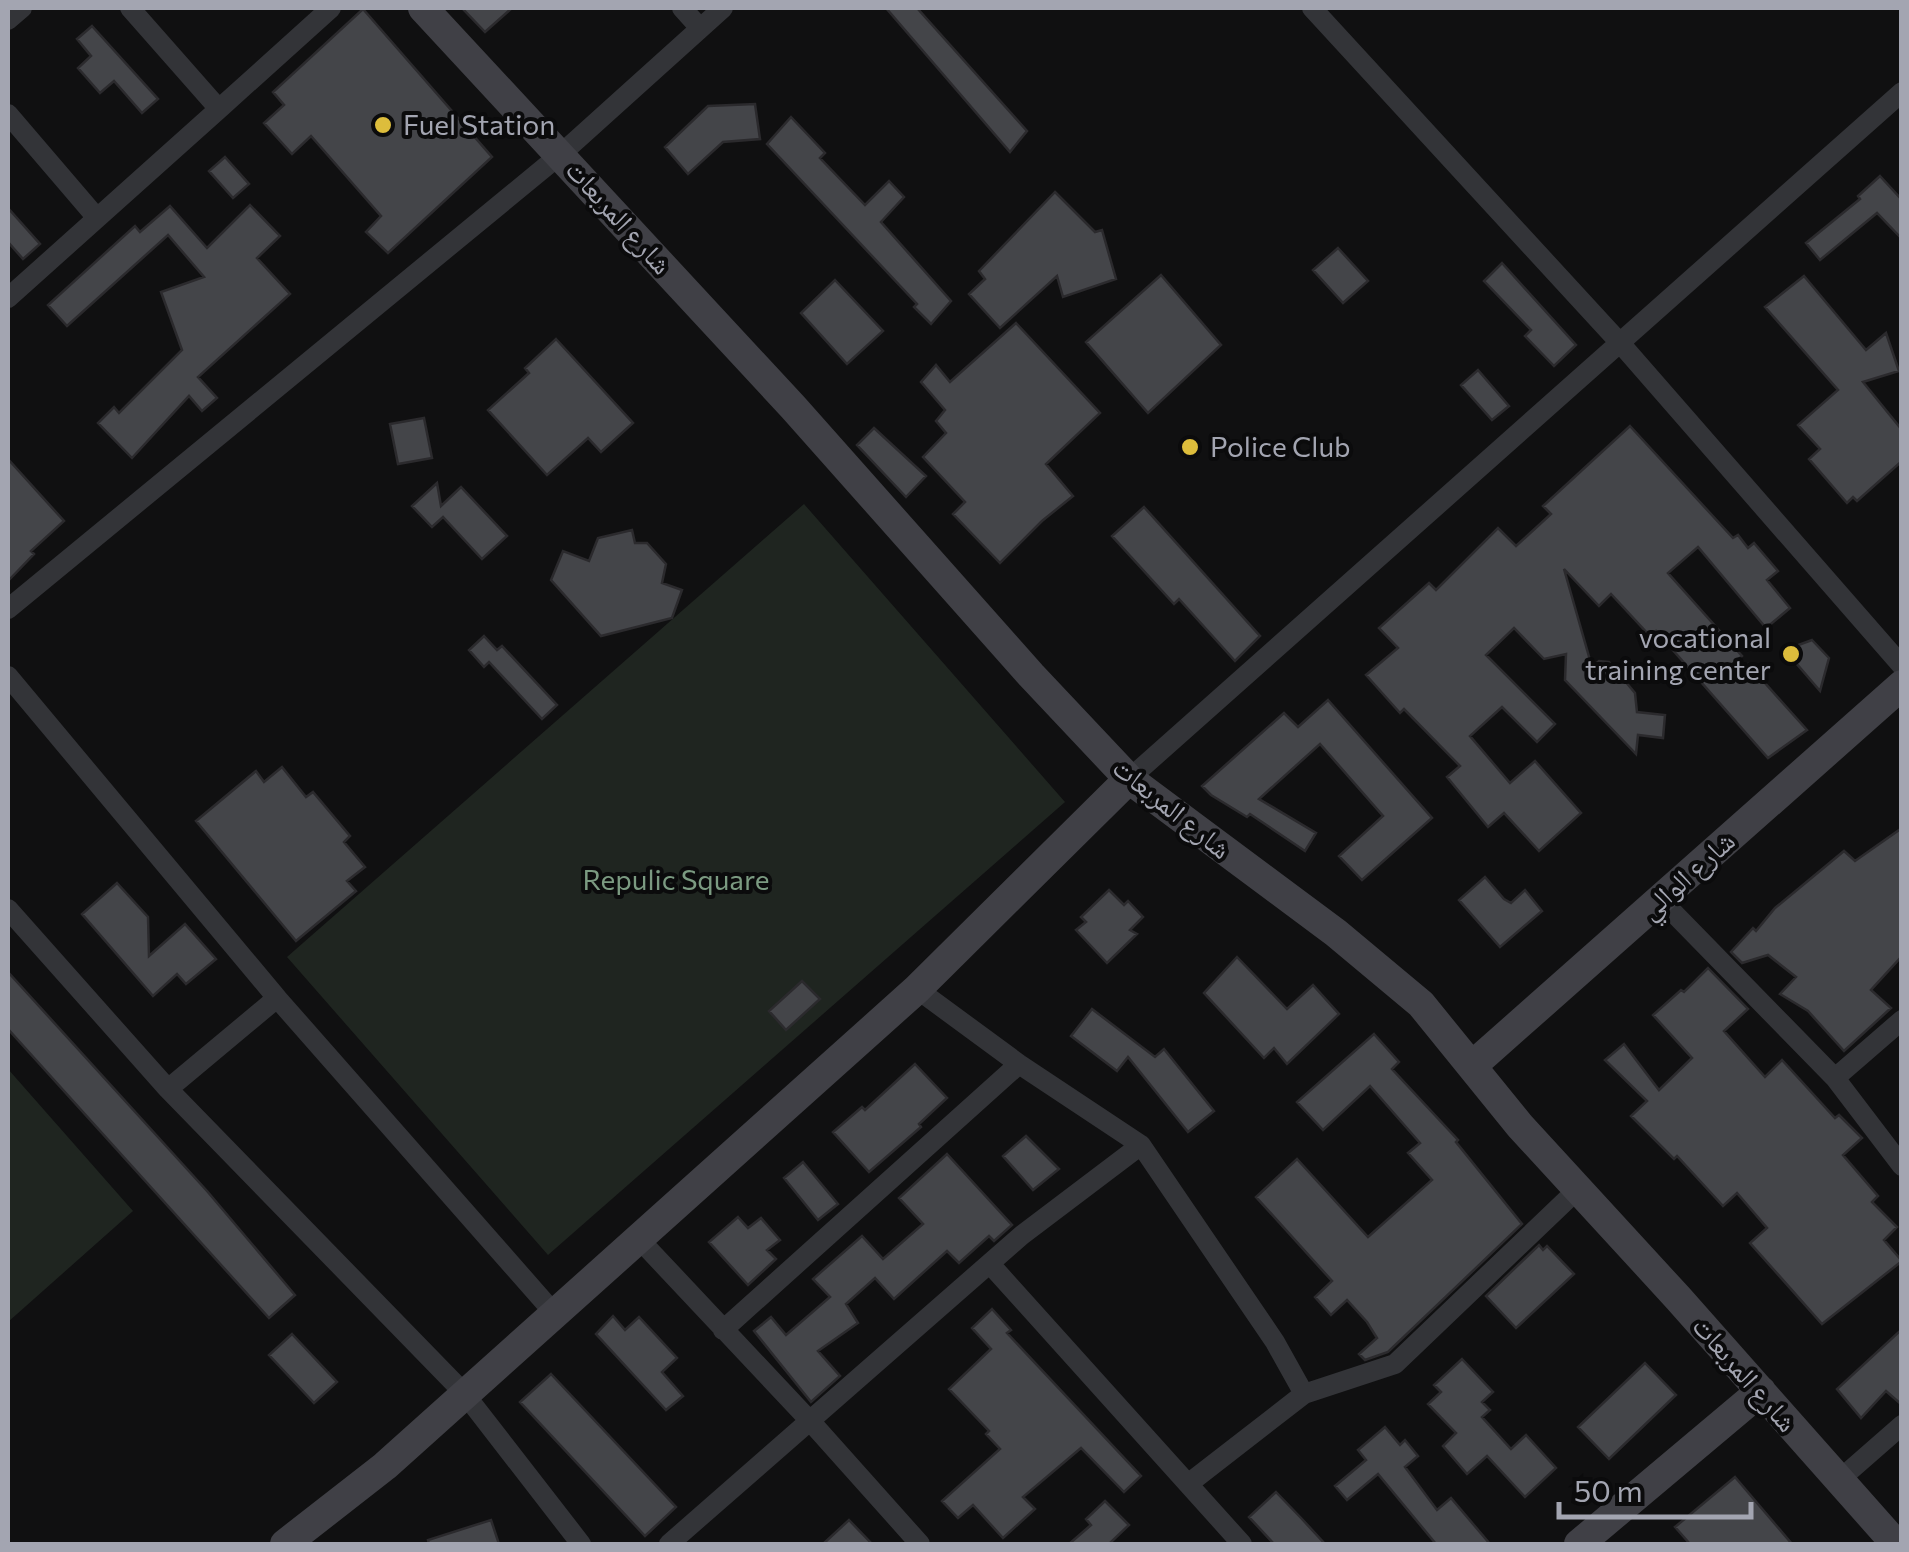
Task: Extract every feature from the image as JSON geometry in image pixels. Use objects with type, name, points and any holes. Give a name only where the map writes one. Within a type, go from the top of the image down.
[{"type":"main road","name":"شارع المربعات","points":[[423,8],[793,407],[1129,780],[1370,960],[1421,1004],[1520,1126],[1896,1544]]},
{"type":"main road","name":"شارع الوالي","points":[[1473,1065],[1902,685]]},
{"type":"main road","points":[[285,1544],[385,1466],[917,988],[1129,780]]},
{"type":"main road","points":[[1579,1544],[1761,1391]]},
{"type":"street","points":[[8,20],[22,8]]},
{"type":"street","points":[[130,8],[219,109]]},
{"type":"street","points":[[8,298],[332,8]]},
{"type":"street","points":[[682,8],[700,28]]},
{"type":"street","points":[[8,609],[561,154],[723,8]]},
{"type":"street","points":[[1312,8],[1621,344],[1902,666]]},
{"type":"street","points":[[1129,780],[1902,92]]},
{"type":"street","points":[[8,114],[97,218]]},
{"type":"street","points":[[8,676],[277,998],[554,1314]]},
{"type":"street","points":[[1661,900],[1835,1078],[1902,1166]]},
{"type":"street","points":[[8,909],[168,1088],[464,1393],[581,1544]]},
{"type":"street","points":[[917,988],[1019,1064],[1141,1145],[1275,1342],[1304,1394]]},
{"type":"street","points":[[168,1088],[277,998]]},
{"type":"street","points":[[1835,1078],[1902,1020]]},
{"type":"street","points":[[723,1330],[1019,1064]]},
{"type":"street","points":[[669,1544],[1022,1235],[1141,1145]]},
{"type":"street","points":[[1188,1484],[1304,1394],[1395,1364],[1578,1189]]},
{"type":"street","points":[[639,1239],[920,1544]]},
{"type":"street","points":[[990,1264],[1242,1544]]},
{"type":"street","points":[[1838,1482],[1902,1425]]},
{"type":"green space","name":"Repulic Square","points":[[804,504],[1065,802],[548,1255],[287,957]]},
{"type":"green space","points":[[8,1069],[133,1211],[8,1322]]},
{"type":"building","points":[[462,8],[512,8],[485,32]]},
{"type":"building","points":[[886,8],[917,8],[1027,131],[1010,152]]},
{"type":"building","name":"Fuel Station","points":[[363,9],[492,157],[388,253],[366,232],[381,216],[311,136],[292,154],[264,123],[284,105],[273,92]]},
{"type":"building","points":[[92,26],[158,99],[142,113],[114,81],[100,93],[78,68],[91,56],[77,39]]},
{"type":"building","points":[[755,104],[760,139],[723,142],[688,174],[665,147],[708,106]]},
{"type":"building","points":[[791,117],[825,153],[820,158],[865,205],[889,181],[904,197],[881,222],[951,301],[931,324],[914,307],[917,304],[767,144]]},
{"type":"building","points":[[225,157],[249,184],[233,198],[209,171]]},
{"type":"building","points":[[1880,176],[1902,200],[1902,239],[1877,213],[1820,260],[1806,243],[1860,199],[1858,196]]},
{"type":"building","points":[[1055,192],[1095,232],[1102,230],[1116,279],[1063,297],[1057,276],[1000,328],[969,294],[985,279],[979,271]]},
{"type":"building","points":[[250,205],[280,236],[257,258],[290,294],[198,377],[217,398],[202,411],[189,396],[132,458],[98,423],[114,407],[119,413],[182,350],[161,292],[204,277],[168,235],[67,326],[48,305],[135,226],[140,232],[170,206],[207,248]]},
{"type":"building","points":[[8,208],[40,244],[23,259],[8,242]]},
{"type":"building","points":[[1338,248],[1368,281],[1343,303],[1313,270]]},
{"type":"building","points":[[1502,263],[1576,345],[1554,366],[1525,336],[1531,330],[1484,281]]},
{"type":"building","points":[[1161,275],[1221,345],[1148,413],[1086,342]]},
{"type":"building","points":[[1804,276],[1866,350],[1886,333],[1899,371],[1863,382],[1902,430],[1902,461],[1857,501],[1853,497],[1847,503],[1809,459],[1820,449],[1798,425],[1838,390],[1765,307]]},
{"type":"building","points":[[835,280],[883,331],[847,364],[801,313]]},
{"type":"building","points":[[1016,323],[1100,413],[1046,464],[1073,496],[1000,563],[953,514],[965,502],[923,457],[946,433],[936,421],[945,410],[921,382],[936,365],[950,382]]},
{"type":"building","points":[[556,339],[633,423],[601,452],[588,438],[547,475],[488,410],[529,373],[525,368]]},
{"type":"building","points":[[1478,370],[1509,406],[1492,420],[1461,385]]},
{"type":"building","points":[[424,418],[432,458],[398,464],[390,424]]},
{"type":"building","points":[[1630,426],[1733,538],[1738,535],[1748,548],[1754,543],[1778,571],[1767,580],[1790,608],[1766,628],[1698,547],[1668,573],[1742,656],[1725,673],[1748,664],[1807,730],[1768,758],[1656,631],[1650,636],[1611,594],[1599,606],[1564,569],[1592,667],[1599,661],[1609,662],[1635,693],[1637,712],[1665,715],[1663,738],[1638,735],[1636,754],[1565,680],[1566,654],[1544,659],[1514,628],[1486,655],[1555,724],[1537,742],[1502,707],[1470,736],[1510,783],[1535,761],[1581,813],[1539,851],[1504,813],[1488,827],[1447,777],[1460,766],[1404,709],[1400,713],[1366,675],[1398,648],[1379,628],[1429,583],[1436,590],[1498,528],[1516,546],[1551,514],[1543,506]]},
{"type":"building","points":[[874,428],[926,476],[906,497],[857,445]]},
{"type":"building","points":[[8,459],[64,521],[31,551],[34,554],[8,581]]},
{"type":"building","points":[[437,483],[441,506],[461,487],[507,536],[482,559],[443,517],[432,527],[412,506]]},
{"type":"building","points":[[1144,507],[1260,636],[1235,661],[1179,599],[1174,604],[1112,536]]},
{"type":"building","points":[[632,530],[635,543],[647,543],[666,564],[662,583],[682,590],[672,618],[601,636],[551,580],[563,551],[589,561],[598,538]]},
{"type":"building","points":[[484,636],[497,650],[502,646],[557,705],[542,719],[489,662],[484,667],[469,650]]},
{"type":"building","points":[[1812,640],[1829,658],[1820,691],[1796,663],[1790,648]]},
{"type":"building","points":[[1328,700],[1432,818],[1362,880],[1339,856],[1383,816],[1320,744],[1259,799],[1316,833],[1305,851],[1202,786],[1284,713],[1298,727]]},
{"type":"building","points":[[282,767],[306,797],[313,792],[350,836],[344,842],[365,867],[347,881],[356,891],[296,941],[196,821],[256,771],[264,782]]},
{"type":"building","points":[[1902,828],[1902,956],[1871,990],[1891,1008],[1844,1051],[1808,1011],[1780,994],[1796,977],[1768,955],[1742,963],[1731,952],[1775,908],[1844,851],[1855,861]]},
{"type":"building","points":[[1485,877],[1511,903],[1525,890],[1542,911],[1500,947],[1459,900]]},
{"type":"building","points":[[117,883],[148,917],[149,956],[185,924],[216,959],[186,984],[177,974],[153,996],[82,914]]},
{"type":"building","points":[[1109,890],[1124,905],[1128,901],[1143,917],[1130,930],[1137,934],[1107,963],[1076,930],[1086,922],[1081,917]]},
{"type":"building","points":[[1237,957],[1287,1009],[1313,985],[1339,1014],[1287,1064],[1274,1048],[1264,1058],[1204,993]]},
{"type":"building","points":[[1708,968],[1748,1009],[1724,1031],[1765,1077],[1782,1060],[1835,1118],[1839,1115],[1862,1138],[1843,1155],[1878,1196],[1872,1202],[1897,1227],[1884,1240],[1902,1261],[1822,1324],[1750,1243],[1767,1228],[1737,1193],[1723,1206],[1677,1156],[1674,1159],[1631,1116],[1647,1101],[1605,1060],[1624,1044],[1659,1090],[1692,1058],[1653,1015]]},
{"type":"building","points":[[8,972],[207,1191],[295,1295],[269,1318],[8,1029]]},
{"type":"building","points":[[802,981],[820,999],[786,1030],[769,1011]]},
{"type":"building","points":[[1092,1009],[1155,1057],[1164,1049],[1214,1111],[1188,1132],[1128,1057],[1117,1071],[1071,1036]]},
{"type":"building","points":[[1374,1034],[1399,1062],[1392,1069],[1458,1140],[1522,1224],[1388,1352],[1365,1360],[1359,1354],[1377,1338],[1367,1322],[1347,1300],[1331,1315],[1315,1297],[1332,1281],[1256,1197],[1297,1159],[1368,1237],[1432,1180],[1408,1153],[1420,1143],[1370,1086],[1323,1130],[1297,1102]]},
{"type":"building","points":[[915,1064],[947,1098],[919,1124],[921,1127],[869,1172],[833,1132],[862,1107],[865,1110]]},
{"type":"building","points":[[1026,1136],[1059,1169],[1033,1190],[1003,1156]]},
{"type":"building","points":[[947,1154],[1012,1225],[994,1241],[989,1236],[959,1263],[947,1251],[894,1299],[875,1278],[846,1304],[858,1323],[818,1351],[840,1376],[811,1402],[754,1331],[771,1317],[786,1335],[830,1297],[813,1279],[862,1236],[883,1259],[923,1224],[899,1198]]},
{"type":"building","points":[[803,1162],[838,1204],[818,1220],[784,1178]]},
{"type":"building","points":[[738,1217],[748,1228],[761,1218],[780,1240],[767,1250],[776,1259],[748,1285],[709,1242]]},
{"type":"building","points":[[1539,1245],[1543,1250],[1547,1246],[1574,1274],[1516,1328],[1486,1296]]},
{"type":"building","points":[[992,1309],[1011,1330],[1007,1333],[1141,1476],[1124,1492],[1081,1448],[1023,1497],[1035,1509],[1003,1538],[973,1505],[958,1518],[942,1501],[1000,1449],[986,1434],[989,1431],[949,1389],[991,1349],[972,1328]]},
{"type":"building","points":[[613,1316],[625,1330],[639,1317],[677,1358],[662,1372],[683,1396],[666,1410],[596,1334]]},
{"type":"building","points":[[1902,1329],[1902,1405],[1886,1391],[1861,1418],[1837,1389]]},
{"type":"building","points":[[292,1334],[337,1382],[314,1403],[269,1355]]},
{"type":"building","points":[[1462,1359],[1493,1392],[1482,1402],[1490,1410],[1482,1417],[1511,1449],[1526,1435],[1556,1468],[1525,1497],[1487,1456],[1467,1474],[1443,1446],[1456,1433],[1428,1404],[1441,1392],[1434,1385]]},
{"type":"building","points":[[1645,1363],[1676,1395],[1609,1459],[1578,1427]]},
{"type":"building","points":[[551,1374],[676,1507],[645,1536],[520,1402]]},
{"type":"building","points":[[1385,1427],[1400,1445],[1405,1440],[1418,1456],[1405,1467],[1437,1510],[1451,1498],[1490,1544],[1436,1544],[1378,1474],[1347,1500],[1335,1486],[1366,1460],[1358,1450]]},
{"type":"building","points":[[1735,1477],[1792,1544],[1690,1544],[1675,1527]]},
{"type":"building","points":[[1276,1492],[1325,1544],[1274,1544],[1249,1517]]},
{"type":"building","points":[[1105,1501],[1129,1525],[1109,1544],[1069,1544],[1091,1525],[1086,1519]]},
{"type":"building","points":[[491,1520],[499,1544],[429,1544],[428,1540]]},
{"type":"building","points":[[849,1520],[872,1544],[823,1544]]},
{"type":"place","name":"Fuel Station","points":[[383,125]]},
{"type":"place","name":"Police Club","points":[[1190,447]]},
{"type":"place","name":"vocational training center","points":[[1791,654]]}]
